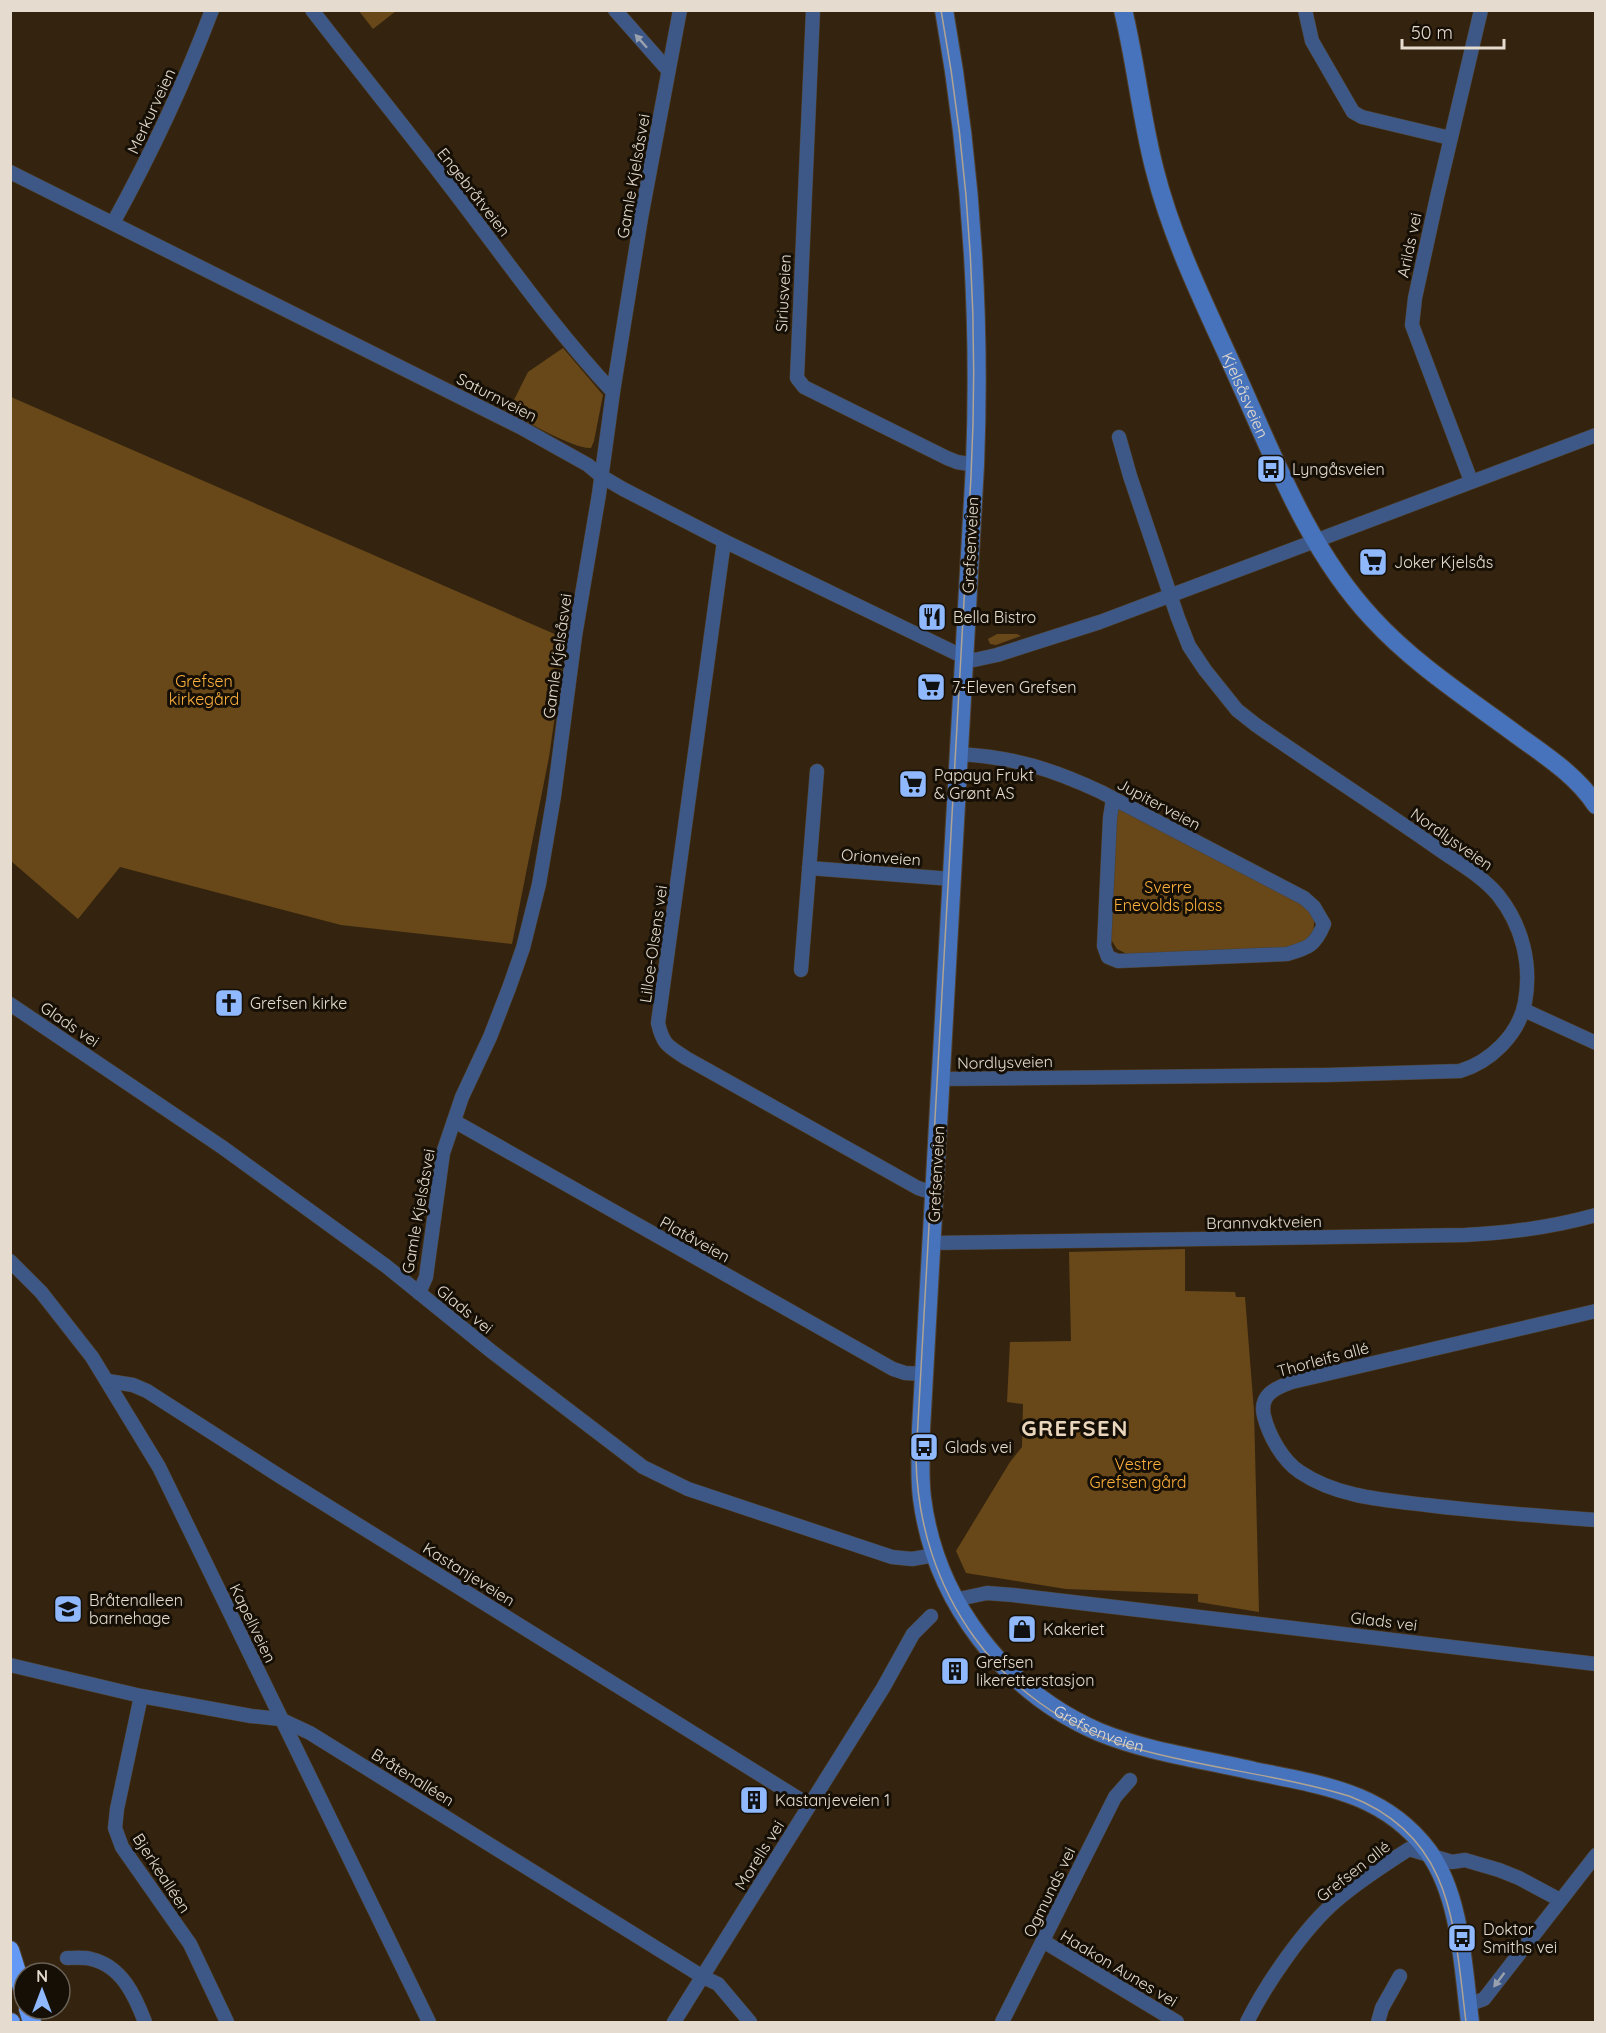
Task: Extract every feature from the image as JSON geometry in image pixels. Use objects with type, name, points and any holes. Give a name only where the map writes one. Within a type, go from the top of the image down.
[{"type":"main road","name":"Grefsenveien","points":[[944,10],[961,118],[972,232],[977,352],[975,465],[924,1374],[921,1478],[925,1515],[935,1555],[954,1599],[978,1637],[1004,1667],[1028,1689],[1067,1716],[1100,1732],[1140,1745],[1328,1787],[1361,1797],[1386,1810],[1406,1826],[1431,1856],[1445,1883],[1453,1908],[1469,2014]]},
{"type":"main road","name":"Kjelsåsveien","points":[[1123,10],[1155,171],[1175,232],[1274,458],[1315,542],[1345,588],[1397,644],[1557,765],[1582,788],[1596,805]]},
{"type":"street","name":"Merkurveien","points":[[113,223],[165,124],[212,10]]},
{"type":"street","name":"Engebråtveien","points":[[312,10],[452,189],[541,308],[582,359],[613,392]]},
{"type":"street","points":[[615,10],[668,70]]},
{"type":"street","name":"Gamle Kjelsåsvei","points":[[419,1293],[426,1277],[441,1164],[462,1097],[490,1037],[523,948],[538,884],[554,796],[575,636],[613,392],[680,10]]},
{"type":"street","name":"Siriusveien","points":[[813,10],[797,378],[804,387],[947,458],[975,465]]},
{"type":"street","points":[[1305,10],[1312,41],[1353,112],[1362,117],[1450,138]]},
{"type":"street","name":"Arilds vei","points":[[1471,481],[1412,325],[1415,298],[1480,10]]},
{"type":"street","name":"Saturnveien","points":[[10,172],[520,427],[588,465],[623,489],[724,541],[964,658]]},
{"type":"street","points":[[964,658],[974,660],[997,655],[1100,622],[1596,435]]},
{"type":"street","name":"Nordlysveien","points":[[941,1079],[1328,1075],[1460,1071],[1475,1066],[1501,1047],[1524,1010],[1527,970],[1523,944],[1511,913],[1498,896],[1478,875],[1277,740],[1238,710],[1205,670],[1189,646],[1130,476],[1119,437]]},
{"type":"street","name":"Lilloe-Olsens vei","points":[[724,541],[658,1023],[661,1038],[686,1058],[918,1188],[934,1193]]},
{"type":"street","name":"Jupiterveien","points":[[959,754],[1034,765],[1073,779],[1113,799],[1291,890],[1314,907],[1324,924],[1319,938],[1309,947],[1287,954],[1118,962],[1108,957],[1104,946],[1113,799]]},
{"type":"street","points":[[801,970],[817,771]]},
{"type":"street","name":"Orionveien","points":[[808,868],[952,879]]},
{"type":"street","name":"Glads vei","points":[[10,1004],[222,1147],[386,1266],[508,1364],[643,1467],[688,1489],[892,1557],[912,1559],[935,1555]]},
{"type":"street","points":[[1524,1010],[1596,1043]]},
{"type":"street","name":"Platåveien","points":[[454,1121],[893,1369],[924,1374]]},
{"type":"street","name":"Brannvaktveien","points":[[932,1243],[1465,1235],[1541,1227],[1596,1215]]},
{"type":"street","name":"Kapellveien","points":[[10,1261],[41,1292],[92,1357],[159,1467],[429,2022]]},
{"type":"street","name":"Thorleifs allé","points":[[1596,1311],[1292,1382],[1269,1392],[1263,1404],[1265,1421],[1286,1459],[1298,1471],[1320,1484],[1341,1492],[1486,1513],[1596,1520]]},
{"type":"street","name":"Kastanjeveien","points":[[108,1381],[133,1385],[147,1391],[281,1477],[809,1805]]},
{"type":"street","name":"Glads vei","points":[[954,1599],[987,1593],[1012,1594],[1596,1664]]},
{"type":"street","name":"Morells vei","points":[[674,2022],[883,1688],[913,1634],[931,1616]]},
{"type":"street","name":"Bråtenalléen","points":[[10,1665],[141,1696],[280,1719],[310,1732],[703,1977],[718,1984],[750,2022]]},
{"type":"street","name":"Bjerkealléen","points":[[141,1696],[117,1809],[116,1828],[122,1847],[190,1944],[227,2022]]},
{"type":"street","name":"Ogmunds vei","points":[[1002,2022],[1115,1797],[1130,1780]]},
{"type":"street","name":"Grefsen allé","points":[[1247,2022],[1279,1969],[1335,1902],[1408,1849],[1452,1862],[1465,1860],[1499,1870],[1560,1900]]},
{"type":"street","points":[[1469,2014],[1484,1999],[1596,1855]]},
{"type":"street","name":"Haakon Aunes vei","points":[[1043,1941],[1178,2022]]},
{"type":"street","points":[[67,1958],[90,1959],[116,1971],[125,1982],[145,2022]]},
{"type":"street","points":[[1378,2022],[1382,2008],[1400,1976]]},
{"type":"green space","points":[[359,11],[396,11],[373,29]]},
{"type":"green space","points":[[563,348],[603,395],[591,448],[562,440],[508,412],[528,372]]},
{"type":"green space","name":"Grefsen kirkegård","points":[[11,397],[566,639],[549,757],[512,944],[341,925],[120,867],[78,919],[11,861]]},
{"type":"green space","points":[[997,634],[1021,636],[996,645],[990,644],[988,639]]},
{"type":"green space","name":"Sverre Enevolds plass","points":[[1121,808],[1299,899],[1313,915],[1312,936],[1295,947],[1127,954],[1117,949],[1110,938],[1116,813]]},
{"type":"green space","name":"Vestre Grefsen gård","points":[[1185,1249],[1185,1291],[1235,1292],[1236,1297],[1245,1297],[1254,1411],[1259,1612],[1198,1602],[1198,1594],[1066,1589],[966,1573],[956,1551],[1010,1462],[1022,1447],[1023,1404],[1007,1402],[1010,1342],[1071,1341],[1069,1252]]},
{"type":"tram line","points":[[941,10],[951,68],[965,184],[970,242],[974,359],[971,476],[916,1458],[920,1507],[932,1554],[950,1597],[974,1637],[1005,1673],[1040,1703],[1081,1728],[1155,1754],[1322,1788],[1349,1796],[1384,1813],[1410,1835],[1429,1860],[1442,1888],[1457,1952],[1466,2022]]},
{"type":"place","name":"Lyngåsveien","points":[[1271,469]]},
{"type":"place","name":"Joker Kjelsås","points":[[1373,562]]},
{"type":"place","name":"Bella Bistro","points":[[932,617]]},
{"type":"place","name":"7-Eleven Grefsen","points":[[931,687]]},
{"type":"place","name":"Papaya Frukt & Grønt AS","points":[[913,784]]},
{"type":"place","name":"Grefsen kirke","points":[[229,1003]]},
{"type":"place","name":"Glads vei","points":[[924,1447]]},
{"type":"place","name":"Bråtenalleen barnehage","points":[[68,1609]]},
{"type":"place","name":"Kakeriet","points":[[1022,1629]]},
{"type":"place","name":"Grefsen likeretterstasjon","points":[[955,1671]]},
{"type":"place","name":"Kastanjeveien 1","points":[[754,1800]]},
{"type":"place","name":"Doktor Smiths vei","points":[[1462,1938]]},
{"type":"district","name":"GREFSEN","points":[[1075,1428]]}]
